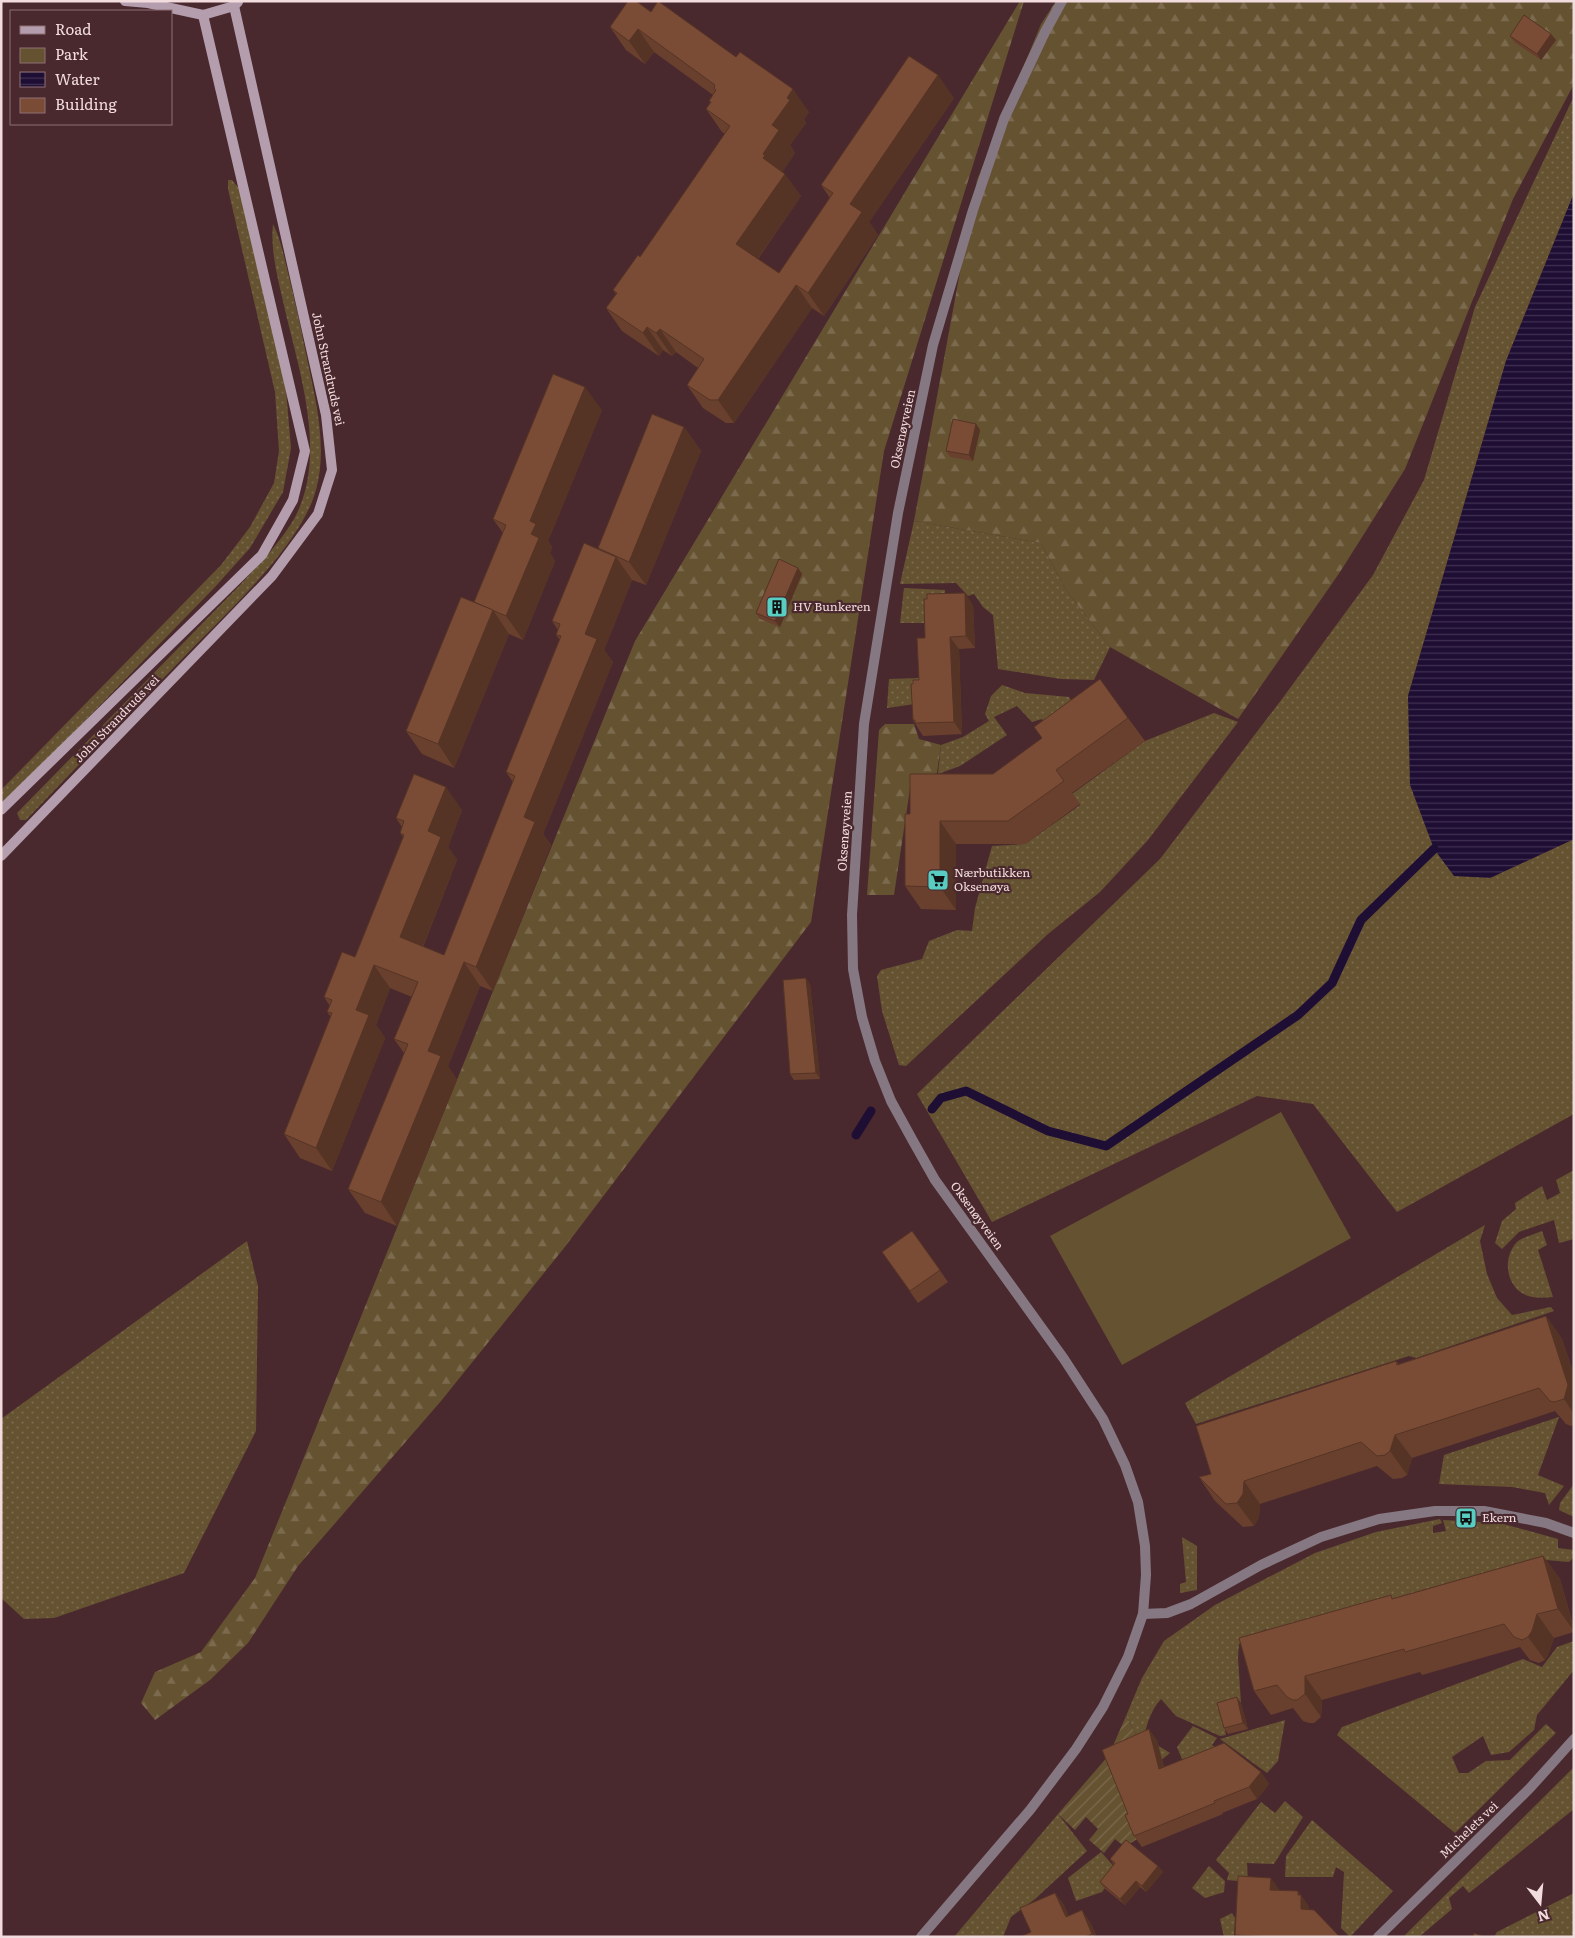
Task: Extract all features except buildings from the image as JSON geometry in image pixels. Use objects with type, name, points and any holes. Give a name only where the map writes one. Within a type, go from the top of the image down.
[{"type":"street","points":[[125,1],[148,3],[203,15],[236,4]]},
{"type":"street","name":"Oksenøyveien","points":[[921,1937],[1030,1810],[1076,1749],[1103,1707],[1128,1657],[1143,1614],[1146,1575],[1145,1546],[1138,1502],[1125,1465],[1103,1419],[1079,1381],[978,1237],[935,1180],[913,1142],[891,1101],[875,1061],[862,1017],[853,969],[852,915],[864,724],[898,513],[933,345],[972,210],[1004,119],[1045,32],[1062,1]]},
{"type":"street","name":"John Strandruds vei","points":[[1,856],[272,576],[318,514],[332,470],[326,415],[236,4]]},
{"type":"street","name":"John Strandruds vei","points":[[1,810],[262,555],[293,500],[304,451],[203,15]]},
{"type":"street","points":[[1143,1614],[1167,1613],[1191,1604],[1261,1565],[1321,1536],[1379,1519],[1435,1511],[1484,1511],[1546,1523],[1574,1532]]},
{"type":"street","name":"Michelets vei","points":[[1378,1937],[1530,1788],[1574,1739]]},
{"type":"green space","points":[[1020,1],[1024,1],[884,451],[811,922],[564,1248],[441,1401],[298,1566],[248,1643],[210,1680],[155,1720],[141,1703],[155,1672],[201,1652],[255,1578],[635,641]]},
{"type":"green space","points":[[1056,1],[1574,1],[1574,84],[1513,199],[1405,469],[1340,572],[1238,719],[1110,647],[1066,590],[1041,543],[914,521],[977,180],[1041,24]]},
{"type":"green space","points":[[1574,96],[1574,193],[1506,361],[1408,696],[1434,849],[1490,878],[1574,839],[1574,1114],[1397,1212],[1313,1104],[1257,1096],[992,1222],[917,1094],[1160,859],[1282,699],[1373,575],[1424,480],[1475,307]]},
{"type":"green space","points":[[228,180],[232,180],[242,192],[286,390],[291,448],[283,492],[250,548],[215,587],[1,807],[1,790],[221,565],[250,527],[274,483],[279,451],[275,392],[228,189]]},
{"type":"green space","points":[[273,224],[281,245],[294,297],[318,417],[321,454],[320,472],[316,490],[307,512],[278,557],[240,600],[26,820],[20,820],[17,813],[241,584],[276,545],[294,519],[304,495],[309,469],[310,442],[308,415],[298,361],[276,267],[272,235]]},
{"type":"green space","points":[[914,521],[1041,543],[1066,590],[1110,647],[1094,680],[1061,679],[998,669],[993,615],[983,607],[974,594],[968,596],[956,583],[900,584]]},
{"type":"green space","points":[[904,588],[945,590],[945,600],[927,623],[900,623]]},
{"type":"green space","points":[[920,678],[915,704],[887,708],[889,679]]},
{"type":"green space","points":[[1002,685],[1025,693],[1069,697],[1075,707],[1044,722],[1042,719],[1032,722],[1017,706],[994,717],[1007,735],[960,766],[938,774],[941,745],[963,737],[989,721],[985,714],[991,696]]},
{"type":"green space","points":[[1214,713],[1238,722],[1148,840],[1100,892],[1048,934],[906,1066],[899,1065],[882,1011],[877,976],[881,970],[922,959],[929,941],[957,930],[972,931],[975,908],[992,846],[1025,844],[1080,805],[1072,794],[1145,741]]},
{"type":"green space","points":[[885,724],[914,724],[919,739],[941,745],[937,773],[910,789],[894,895],[867,895],[879,730]]},
{"type":"green space","points":[[1281,1112],[1351,1238],[1122,1365],[1050,1236]]},
{"type":"green space","points":[[1574,1170],[1574,1239],[1559,1243],[1554,1220],[1519,1232],[1502,1249],[1495,1243],[1502,1221],[1516,1209],[1515,1203],[1542,1186],[1547,1200],[1560,1193],[1556,1180]]},
{"type":"green space","points":[[1485,1225],[1480,1241],[1487,1274],[1497,1298],[1512,1315],[1551,1307],[1554,1311],[1416,1358],[1409,1356],[1196,1424],[1185,1403]]},
{"type":"green space","points":[[1542,1231],[1547,1245],[1538,1250],[1553,1297],[1544,1298],[1523,1294],[1519,1291],[1511,1280],[1508,1267],[1510,1254],[1517,1242]]},
{"type":"green space","points":[[247,1241],[258,1286],[256,1431],[184,1573],[54,1618],[24,1619],[1,1598],[1,1419]]},
{"type":"green space","points":[[1559,1417],[1538,1475],[1564,1486],[1549,1505],[1545,1493],[1512,1487],[1439,1484],[1444,1455]]},
{"type":"green space","points":[[1574,1484],[1574,1517],[1559,1510],[1560,1503]]},
{"type":"green space","points":[[1440,1519],[1442,1523],[1433,1526],[1433,1533],[1446,1531],[1443,1520],[1500,1523],[1558,1539],[1558,1548],[1574,1550],[1574,1557],[1569,1562],[1546,1560],[1268,1635],[1266,1629],[1239,1644],[1241,1703],[1221,1709],[1226,1735],[1220,1736],[1176,1716],[1161,1699],[1158,1703],[1150,1717],[1144,1737],[1170,1753],[1160,1761],[1162,1782],[1126,1716],[1142,1678],[1164,1641],[1215,1605],[1315,1553],[1376,1532]]},
{"type":"green space","points":[[1182,1537],[1197,1546],[1197,1590],[1180,1593],[1180,1584],[1186,1582]]},
{"type":"green space","points":[[1574,1641],[1574,1670],[1537,1715],[1534,1730],[1509,1752],[1491,1755],[1483,1736],[1452,1757],[1459,1773],[1468,1773],[1486,1761],[1510,1760],[1546,1724],[1556,1733],[1455,1833],[1337,1735],[1342,1727],[1523,1659],[1542,1667],[1557,1647]]},
{"type":"green space","points":[[1126,1716],[1162,1782],[1137,1839],[1125,1847],[1115,1839],[1104,1853],[1089,1840],[1098,1829],[1086,1817],[1075,1830],[1058,1814],[1109,1755]]},
{"type":"green space","points":[[1285,1720],[1278,1761],[1267,1773],[1220,1739]]},
{"type":"green space","points":[[1193,1726],[1217,1738],[1212,1745],[1227,1757],[1186,1769],[1177,1747]]},
{"type":"green space","points":[[1574,1767],[1574,1809],[1469,1893],[1463,1886],[1449,1898],[1452,1909],[1419,1937],[1403,1937]]},
{"type":"green space","points":[[1285,1801],[1303,1817],[1274,1864],[1247,1863],[1248,1882],[1227,1880],[1229,1873],[1216,1860],[1261,1802],[1275,1813]]},
{"type":"green space","points":[[1058,1814],[1087,1851],[1035,1899],[1011,1917],[1003,1937],[954,1937]]},
{"type":"green space","points":[[1312,1820],[1393,1891],[1350,1937],[1341,1928],[1344,1872],[1336,1867],[1333,1877],[1285,1877],[1286,1856]]},
{"type":"green space","points":[[1101,1852],[1117,1870],[1102,1892],[1076,1901],[1068,1878]]},
{"type":"green space","points":[[1209,1866],[1225,1881],[1224,1892],[1205,1898],[1192,1888]]},
{"type":"green space","points":[[1574,1893],[1574,1937],[1494,1937],[1497,1932]]},
{"type":"green space","points":[[1232,1913],[1235,1918],[1234,1937],[1224,1937],[1220,1919]]},
{"type":"water","points":[[1574,193],[1574,839],[1490,878],[1454,876],[1434,849],[1410,785],[1408,696],[1506,361]]},
{"type":"waterway","points":[[932,1109],[941,1098],[966,1091],[1048,1131],[1106,1146],[1298,1015],[1332,983],[1361,920],[1434,849]]},
{"type":"waterway","points":[[856,1135],[871,1111]]},
{"type":"place","name":"HV Bunkeren","points":[[777,607]]},
{"type":"place","name":"Nærbutikken Oksenøya","points":[[938,880]]},
{"type":"place","name":"Ekern","points":[[1466,1518]]}]
